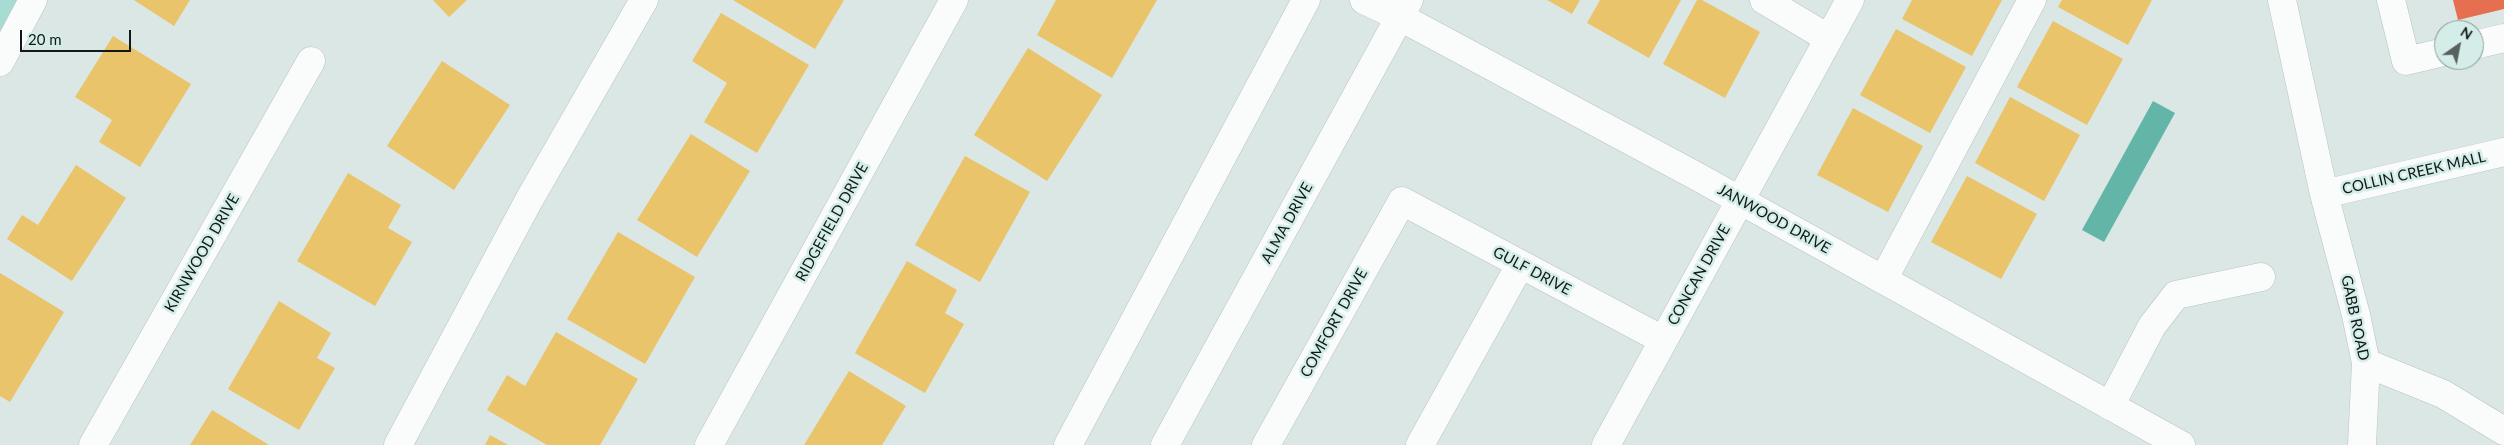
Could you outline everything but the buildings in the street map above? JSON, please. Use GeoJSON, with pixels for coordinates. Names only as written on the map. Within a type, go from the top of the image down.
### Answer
{"type":"FeatureCollection","features":[{"type":"Feature","properties":{"kind":"street"},"geometry":{"type":"LineString","coordinates":[[0,62],[34,0]]}},
{"type":"Feature","properties":{"kind":"street"},"geometry":{"type":"LineString","coordinates":[[398,445],[529,200],[644,0]]}},
{"type":"Feature","properties":{"kind":"street","name":"RIDGEFIELD DRIVE"},"geometry":{"type":"LineString","coordinates":[[709,445],[954,0]]}},
{"type":"Feature","properties":{"kind":"street"},"geometry":{"type":"LineString","coordinates":[[1068,445],[1306,0]]}},
{"type":"Feature","properties":{"kind":"street","name":"JANWOOD DRIVE"},"geometry":{"type":"LineString","coordinates":[[1364,0],[1404,8],[1883,280],[2181,445]]}},
{"type":"Feature","properties":{"kind":"street"},"geometry":{"type":"LineString","coordinates":[[1764,0],[1828,38]]}},
{"type":"Feature","properties":{"kind":"street","name":"CONCAN DRIVE"},"geometry":{"type":"LineString","coordinates":[[1606,445],[1850,0]]}},
{"type":"Feature","properties":{"kind":"street"},"geometry":{"type":"LineString","coordinates":[[1883,280],[2032,0]]}},
{"type":"Feature","properties":{"kind":"street","name":"GABB ROAD"},"geometry":{"type":"LineString","coordinates":[[2282,0],[2324,194],[2356,315],[2366,364],[2362,445]]}},
{"type":"Feature","properties":{"kind":"street"},"geometry":{"type":"LineString","coordinates":[[2391,0],[2406,61],[2434,54]]}},
{"type":"Feature","properties":{"kind":"street","name":"ALMA DRIVE"},"geometry":{"type":"LineString","coordinates":[[1165,445],[1404,8]]}},
{"type":"Feature","properties":{"kind":"street"},"geometry":{"type":"LineString","coordinates":[[2484,43],[2504,38]]}},
{"type":"Feature","properties":{"kind":"street","name":"KIRNWOOD DRIVE"},"geometry":{"type":"LineString","coordinates":[[93,445],[311,61]]}},
{"type":"Feature","properties":{"kind":"street","name":"COLLIN CREEK MALL"},"geometry":{"type":"LineString","coordinates":[[2324,194],[2504,152]]}},
{"type":"Feature","properties":{"kind":"street","name":"GULF DRIVE"},"geometry":{"type":"LineString","coordinates":[[1402,201],[1663,340]]}},
{"type":"Feature","properties":{"kind":"street","name":"COMFORT DRIVE"},"geometry":{"type":"LineString","coordinates":[[1266,445],[1402,201]]}},
{"type":"Feature","properties":{"kind":"street"},"geometry":{"type":"LineString","coordinates":[[1420,445],[1520,265]]}},
{"type":"Feature","properties":{"kind":"street"},"geometry":{"type":"LineString","coordinates":[[2110,406],[2152,326],[2176,295],[2261,277]]}},
{"type":"Feature","properties":{"kind":"street"},"geometry":{"type":"LineString","coordinates":[[2366,364],[2443,394],[2502,428]]}},
{"type":"Feature","properties":{"kind":"shaded area"},"geometry":{"type":"Polygon","coordinates":[[[0,0],[25,0],[0,46],[0,0]]]}},
{"type":"Feature","properties":{"kind":"shaded area"},"geometry":{"type":"Polygon","coordinates":[[[2153,101],[2175,113],[2104,242],[2082,230],[2153,101]]]}}]}
